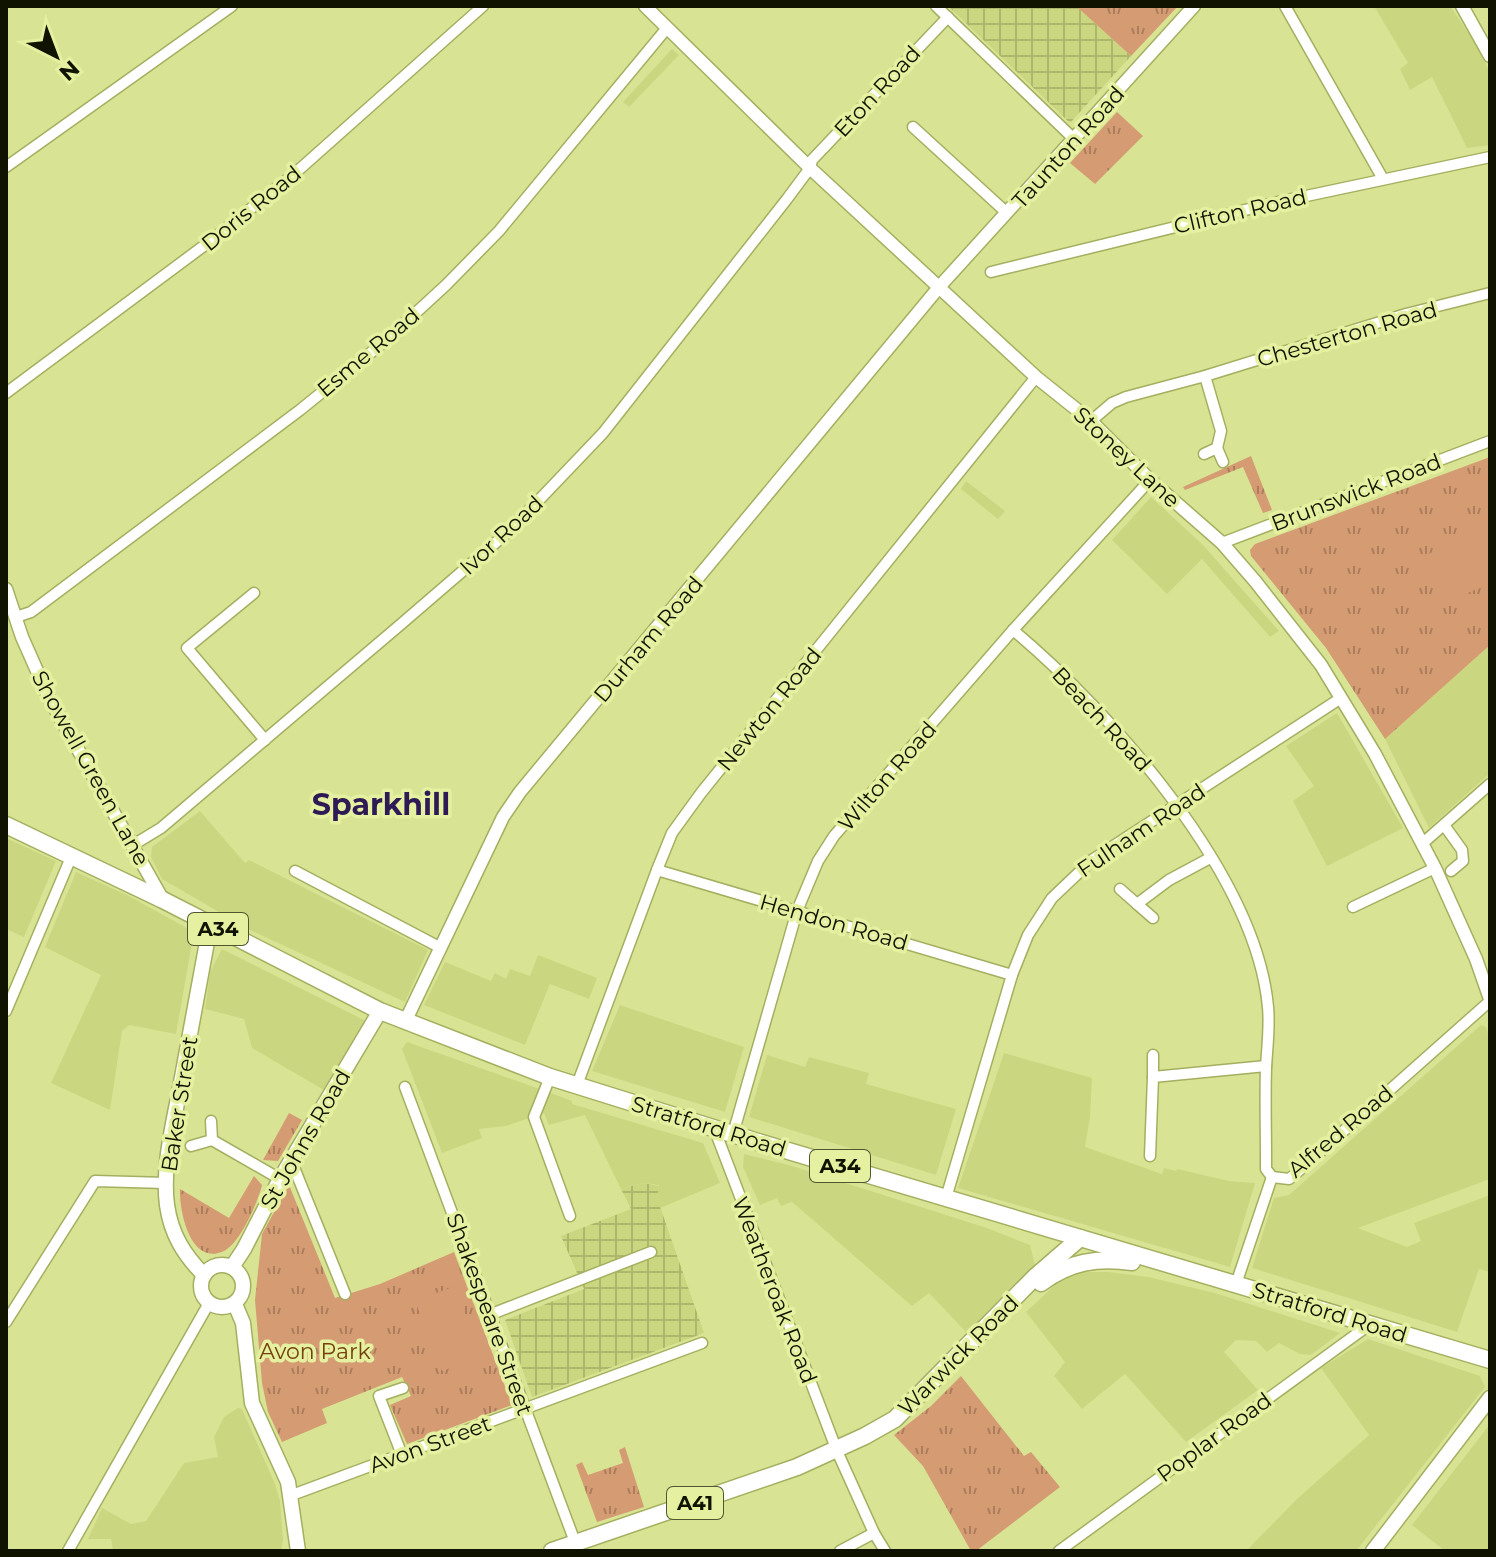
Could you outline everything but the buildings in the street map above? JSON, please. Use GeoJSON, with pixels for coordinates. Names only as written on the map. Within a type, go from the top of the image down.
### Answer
{"type":"FeatureCollection","features":[{"type":"Feature","properties":{"kind":"highway","name":"Stratford Road"},"geometry":{"type":"LineString","coordinates":[[6,825],[163,900],[380,1011],[550,1077],[1490,1360]]}},
{"type":"Feature","properties":{"kind":"highway","name":"Warwick Road"},"geometry":{"type":"LineString","coordinates":[[552,1551],[837,1451],[895,1419],[1035,1277],[1080,1238]]}},
{"type":"Feature","properties":{"kind":"highway"},"geometry":{"type":"LineString","coordinates":[[1004,1311],[1069,1266],[1089,1260],[1113,1259],[1187,1270]]}},
{"type":"Feature","properties":{"kind":"highway"},"geometry":{"type":"LineString","coordinates":[[1462,1351],[1490,1347]]}},
{"type":"Feature","properties":{"kind":"main road","name":"Baker Street"},"geometry":{"type":"LineString","coordinates":[[207,923],[207,942],[174,1120],[166,1183],[172,1228],[186,1256],[204,1275],[202,1293],[209,1303]]}},
{"type":"Feature","properties":{"kind":"main road","name":"St Johns Road"},"geometry":{"type":"LineString","coordinates":[[232,1267],[280,1179],[380,1011]]}},
{"type":"Feature","properties":{"kind":"main road"},"geometry":{"type":"LineString","coordinates":[[204,1275],[214,1266],[232,1267],[238,1271],[244,1285],[235,1304],[222,1308],[209,1303]]}},
{"type":"Feature","properties":{"kind":"main road"},"geometry":{"type":"LineString","coordinates":[[235,1304],[243,1323],[252,1403],[292,1495],[297,1547]]}},
{"type":"Feature","properties":{"kind":"main road"},"geometry":{"type":"LineString","coordinates":[[1373,1551],[1490,1398]]}},
{"type":"Feature","properties":{"kind":"street"},"geometry":{"type":"LineString","coordinates":[[6,167],[232,6]]}},
{"type":"Feature","properties":{"kind":"street","name":"Doris Road"},"geometry":{"type":"LineString","coordinates":[[6,393],[209,242],[293,175],[483,6]]}},
{"type":"Feature","properties":{"kind":"street","name":"Stoney Lane"},"geometry":{"type":"LineString","coordinates":[[645,6],[810,168],[1036,377],[1091,421],[1150,480],[1222,543],[1288,620],[1321,665],[1375,754],[1423,843],[1476,959],[1490,1000]]}},
{"type":"Feature","properties":{"kind":"street"},"geometry":{"type":"LineString","coordinates":[[936,6],[1074,139]]}},
{"type":"Feature","properties":{"kind":"street","name":"Taunton Road"},"geometry":{"type":"LineString","coordinates":[[940,286],[1194,6]]}},
{"type":"Feature","properties":{"kind":"street"},"geometry":{"type":"LineString","coordinates":[[1285,6],[1383,179]]}},
{"type":"Feature","properties":{"kind":"street"},"geometry":{"type":"LineString","coordinates":[[1462,6],[1490,56]]}},
{"type":"Feature","properties":{"kind":"street","name":"Eton Road"},"geometry":{"type":"LineString","coordinates":[[810,168],[812,160],[948,17]]}},
{"type":"Feature","properties":{"kind":"street","name":"Esme Road"},"geometry":{"type":"LineString","coordinates":[[16,617],[31,612],[300,410],[384,342],[499,231],[667,28]]}},
{"type":"Feature","properties":{"kind":"street"},"geometry":{"type":"LineString","coordinates":[[913,127],[1007,213]]}},
{"type":"Feature","properties":{"kind":"street","name":"Clifton Road"},"geometry":{"type":"LineString","coordinates":[[991,272],[1278,202],[1490,157]]}},
{"type":"Feature","properties":{"kind":"street","name":"Ivor Road"},"geometry":{"type":"LineString","coordinates":[[133,845],[161,828],[501,538],[581,459],[810,168]]}},
{"type":"Feature","properties":{"kind":"street","name":"Durham Road"},"geometry":{"type":"LineString","coordinates":[[405,1022],[503,817],[520,792],[940,286]]}},
{"type":"Feature","properties":{"kind":"street","name":"Chesterton Road"},"geometry":{"type":"LineString","coordinates":[[1091,421],[1112,403],[1406,314],[1490,293]]}},
{"type":"Feature","properties":{"kind":"street"},"geometry":{"type":"LineString","coordinates":[[1205,376],[1221,431],[1217,448],[1223,462]]}},
{"type":"Feature","properties":{"kind":"street","name":"Newton Road"},"geometry":{"type":"LineString","coordinates":[[577,1085],[672,833],[1036,377]]}},
{"type":"Feature","properties":{"kind":"street","name":"Brunswick Road"},"geometry":{"type":"LineString","coordinates":[[1222,543],[1490,441]]}},
{"type":"Feature","properties":{"kind":"street"},"geometry":{"type":"LineString","coordinates":[[1204,454],[1217,448]]}},
{"type":"Feature","properties":{"kind":"street","name":"Wilton Road"},"geometry":{"type":"LineString","coordinates":[[733,1134],[797,911],[818,861],[834,836],[1013,630],[1150,480]]}},
{"type":"Feature","properties":{"kind":"street","name":"Showell Green Lane"},"geometry":{"type":"LineString","coordinates":[[6,589],[22,637],[49,698],[163,900]]}},
{"type":"Feature","properties":{"kind":"street"},"geometry":{"type":"LineString","coordinates":[[254,593],[187,648],[265,740]]}},
{"type":"Feature","properties":{"kind":"street","name":"Beach Road"},"geometry":{"type":"LineString","coordinates":[[1013,630],[1072,683],[1132,749],[1176,804],[1228,889],[1246,927],[1268,1008],[1266,1169],[1272,1177]]}},
{"type":"Feature","properties":{"kind":"street","name":"Fulham Road"},"geometry":{"type":"LineString","coordinates":[[946,1198],[1012,975],[1038,918],[1069,880],[1092,860],[1341,698]]}},
{"type":"Feature","properties":{"kind":"street"},"geometry":{"type":"LineString","coordinates":[[1423,843],[1490,784]]}},
{"type":"Feature","properties":{"kind":"street"},"geometry":{"type":"LineString","coordinates":[[1444,825],[1462,850],[1463,861],[1451,871]]}},
{"type":"Feature","properties":{"kind":"street"},"geometry":{"type":"LineString","coordinates":[[6,1011],[72,855]]}},
{"type":"Feature","properties":{"kind":"street"},"geometry":{"type":"LineString","coordinates":[[1137,904],[1169,880],[1210,858]]}},
{"type":"Feature","properties":{"kind":"street"},"geometry":{"type":"LineString","coordinates":[[1353,907],[1435,868]]}},
{"type":"Feature","properties":{"kind":"street","name":"Hendon Road"},"geometry":{"type":"LineString","coordinates":[[657,870],[1012,975]]}},
{"type":"Feature","properties":{"kind":"street"},"geometry":{"type":"LineString","coordinates":[[295,871],[441,948]]}},
{"type":"Feature","properties":{"kind":"street"},"geometry":{"type":"LineString","coordinates":[[1120,889],[1153,918]]}},
{"type":"Feature","properties":{"kind":"street","name":"Alfred Road"},"geometry":{"type":"LineString","coordinates":[[1236,1284],[1272,1177],[1289,1179],[1294,1175],[1490,1000]]}},
{"type":"Feature","properties":{"kind":"street"},"geometry":{"type":"LineString","coordinates":[[1150,1156],[1153,1055]]}},
{"type":"Feature","properties":{"kind":"street"},"geometry":{"type":"LineString","coordinates":[[1153,1077],[1266,1066]]}},
{"type":"Feature","properties":{"kind":"street"},"geometry":{"type":"LineString","coordinates":[[550,1077],[534,1117],[570,1216]]}},
{"type":"Feature","properties":{"kind":"street","name":"Shakespeare Street"},"geometry":{"type":"LineString","coordinates":[[405,1087],[575,1542]]}},
{"type":"Feature","properties":{"kind":"street"},"geometry":{"type":"LineString","coordinates":[[211,1121],[212,1140]]}},
{"type":"Feature","properties":{"kind":"street","name":"Weatheroak Road"},"geometry":{"type":"LineString","coordinates":[[714,1128],[837,1451],[885,1551]]}},
{"type":"Feature","properties":{"kind":"street"},"geometry":{"type":"LineString","coordinates":[[191,1146],[212,1140],[280,1179]]}},
{"type":"Feature","properties":{"kind":"street"},"geometry":{"type":"LineString","coordinates":[[291,1160],[345,1294]]}},
{"type":"Feature","properties":{"kind":"street"},"geometry":{"type":"LineString","coordinates":[[6,1322],[95,1181],[166,1183]]}},
{"type":"Feature","properties":{"kind":"street"},"geometry":{"type":"LineString","coordinates":[[489,1315],[651,1252]]}},
{"type":"Feature","properties":{"kind":"street"},"geometry":{"type":"LineString","coordinates":[[68,1551],[209,1303]]}},
{"type":"Feature","properties":{"kind":"street","name":"Poplar Road"},"geometry":{"type":"LineString","coordinates":[[1059,1551],[1369,1325]]}},
{"type":"Feature","properties":{"kind":"street","name":"Avon Street"},"geometry":{"type":"LineString","coordinates":[[292,1495],[702,1343]]}},
{"type":"Feature","properties":{"kind":"street"},"geometry":{"type":"LineString","coordinates":[[402,1455],[379,1396],[403,1388]]}},
{"type":"Feature","properties":{"kind":"street"},"geometry":{"type":"LineString","coordinates":[[840,1551],[874,1533]]}},
{"type":"Feature","properties":{"kind":"shaded area"},"geometry":{"type":"Polygon","coordinates":[[[948,6],[1076,6],[1131,56],[1070,123],[948,6]]]}},
{"type":"Feature","properties":{"kind":"shaded area"},"geometry":{"type":"Polygon","coordinates":[[[1374,6],[1450,6],[1476,44],[1490,73],[1490,145],[1467,148],[1432,77],[1410,90],[1400,69],[1408,63],[1374,6]]]}},
{"type":"Feature","properties":{"kind":"shaded area"},"geometry":{"type":"Polygon","coordinates":[[[672,49],[679,55],[629,107],[623,102],[672,49]]]}},
{"type":"Feature","properties":{"kind":"shaded area"},"geometry":{"type":"Polygon","coordinates":[[[966,481],[1005,511],[998,519],[961,489],[966,481]]]}},
{"type":"Feature","properties":{"kind":"shaded area"},"geometry":{"type":"Polygon","coordinates":[[[1151,497],[1203,545],[1279,631],[1270,637],[1202,559],[1167,594],[1112,540],[1151,497]]]}},
{"type":"Feature","properties":{"kind":"shaded area"},"geometry":{"type":"Polygon","coordinates":[[[1490,645],[1490,773],[1429,828],[1385,739],[1490,645]]]}},
{"type":"Feature","properties":{"kind":"shaded area"},"geometry":{"type":"Polygon","coordinates":[[[1337,713],[1403,828],[1327,866],[1293,801],[1314,786],[1286,746],[1337,713]]]}},
{"type":"Feature","properties":{"kind":"shaded area"},"geometry":{"type":"Polygon","coordinates":[[[200,811],[245,863],[249,860],[428,950],[405,1002],[250,930],[162,879],[151,857],[152,847],[200,811]]]}},
{"type":"Feature","properties":{"kind":"shaded area"},"geometry":{"type":"Polygon","coordinates":[[[6,838],[56,861],[24,937],[6,929],[6,838]]]}},
{"type":"Feature","properties":{"kind":"shaded area"},"geometry":{"type":"Polygon","coordinates":[[[76,872],[129,896],[194,932],[176,1034],[129,1025],[122,1031],[110,1110],[51,1083],[101,975],[45,947],[76,872]]]}},
{"type":"Feature","properties":{"kind":"shaded area"},"geometry":{"type":"Polygon","coordinates":[[[222,949],[366,1021],[324,1090],[252,1048],[244,1019],[205,1009],[210,972],[222,949]]]}},
{"type":"Feature","properties":{"kind":"shaded area"},"geometry":{"type":"Polygon","coordinates":[[[538,955],[597,978],[589,999],[550,984],[525,1045],[424,1005],[445,962],[491,981],[495,973],[506,979],[510,969],[530,976],[538,955]]]}},
{"type":"Feature","properties":{"kind":"shaded area"},"geometry":{"type":"Polygon","coordinates":[[[620,1005],[744,1047],[725,1112],[592,1071],[620,1005]]]}},
{"type":"Feature","properties":{"kind":"shaded area"},"geometry":{"type":"Polygon","coordinates":[[[1481,1025],[1486,1027],[1490,1040],[1490,1179],[1358,1228],[1407,1247],[1421,1241],[1414,1223],[1490,1195],[1490,1272],[1479,1269],[1457,1332],[1252,1268],[1274,1198],[1289,1195],[1481,1025]]]}},
{"type":"Feature","properties":{"kind":"shaded area"},"geometry":{"type":"Polygon","coordinates":[[[407,1042],[551,1093],[572,1101],[572,1104],[703,1143],[720,1183],[660,1208],[657,1198],[659,1185],[643,1183],[621,1189],[585,1115],[549,1125],[544,1113],[506,1126],[479,1129],[482,1138],[442,1153],[402,1049],[407,1042]]]}},
{"type":"Feature","properties":{"kind":"shaded area"},"geometry":{"type":"Polygon","coordinates":[[[1004,1053],[1092,1078],[1085,1147],[1162,1174],[1164,1168],[1177,1169],[1229,1181],[1255,1183],[1230,1267],[958,1188],[1004,1053]]]}},
{"type":"Feature","properties":{"kind":"shaded area"},"geometry":{"type":"Polygon","coordinates":[[[767,1055],[805,1067],[809,1057],[869,1073],[866,1084],[956,1109],[936,1175],[749,1117],[767,1055]]]}},
{"type":"Feature","properties":{"kind":"shaded area"},"geometry":{"type":"Polygon","coordinates":[[[744,1154],[789,1165],[987,1228],[1030,1245],[1035,1265],[967,1333],[929,1293],[912,1306],[792,1202],[781,1206],[777,1198],[760,1205],[743,1167],[744,1154]]]}},
{"type":"Feature","properties":{"kind":"shaded area"},"geometry":{"type":"Polygon","coordinates":[[[643,1183],[659,1186],[657,1198],[704,1333],[532,1397],[505,1320],[584,1289],[561,1236],[631,1209],[621,1189],[643,1183]]]}},
{"type":"Feature","properties":{"kind":"shaded area"},"geometry":{"type":"Polygon","coordinates":[[[1077,1272],[1148,1277],[1215,1293],[1340,1333],[1311,1355],[1300,1354],[1279,1343],[1267,1352],[1256,1341],[1236,1340],[1224,1352],[1258,1390],[1186,1442],[1125,1374],[1082,1409],[1054,1376],[1065,1362],[1026,1312],[1057,1283],[1077,1272]]]}},
{"type":"Feature","properties":{"kind":"shaded area"},"geometry":{"type":"Polygon","coordinates":[[[1368,1339],[1480,1376],[1485,1387],[1356,1551],[1246,1551],[1298,1498],[1369,1435],[1321,1368],[1368,1339]]]}},
{"type":"Feature","properties":{"kind":"shaded area"},"geometry":{"type":"Polygon","coordinates":[[[238,1408],[242,1409],[275,1484],[280,1501],[281,1551],[113,1551],[111,1539],[88,1539],[102,1508],[131,1524],[146,1521],[184,1463],[218,1457],[214,1437],[224,1417],[238,1408]]]}},
{"type":"Feature","properties":{"kind":"shaded area"},"geometry":{"type":"Polygon","coordinates":[[[1490,1424],[1490,1551],[1445,1551],[1412,1525],[1490,1424]]]}},
{"type":"Feature","properties":{"kind":"green space"},"geometry":{"type":"Polygon","coordinates":[[[1076,6],[1178,6],[1131,56],[1076,6]]]}},
{"type":"Feature","properties":{"kind":"green space"},"geometry":{"type":"Polygon","coordinates":[[[1117,112],[1143,136],[1095,184],[1070,163],[1117,112]]]}},
{"type":"Feature","properties":{"kind":"green space"},"geometry":{"type":"Polygon","coordinates":[[[1251,456],[1272,510],[1263,513],[1243,467],[1185,490],[1183,487],[1251,456]]]}},
{"type":"Feature","properties":{"kind":"green space"},"geometry":{"type":"Polygon","coordinates":[[[1490,457],[1490,645],[1385,739],[1326,648],[1251,556],[1250,550],[1255,544],[1490,457]]]}},
{"type":"Feature","properties":{"kind":"green space"},"geometry":{"type":"Polygon","coordinates":[[[1490,528],[1490,584],[1445,602],[1426,555],[1490,528]]]}},
{"type":"Feature","properties":{"kind":"green space"},"geometry":{"type":"Polygon","coordinates":[[[289,1113],[302,1120],[278,1161],[263,1160],[289,1113]]]}},
{"type":"Feature","properties":{"kind":"green space"},"geometry":{"type":"Polygon","coordinates":[[[254,1176],[262,1185],[236,1240],[224,1251],[212,1254],[203,1251],[189,1234],[180,1189],[229,1218],[254,1176]]]}},
{"type":"Feature","properties":{"kind":"green space","name":"Avon Park"},"geometry":{"type":"Polygon","coordinates":[[[289,1185],[335,1298],[380,1284],[454,1252],[512,1405],[407,1444],[390,1405],[411,1396],[402,1377],[322,1409],[327,1423],[282,1442],[268,1412],[262,1383],[255,1300],[262,1234],[289,1185]]]}},
{"type":"Feature","properties":{"kind":"green space"},"geometry":{"type":"Polygon","coordinates":[[[455,1286],[481,1356],[442,1371],[415,1301],[455,1286]]]}},
{"type":"Feature","properties":{"kind":"green space"},"geometry":{"type":"Polygon","coordinates":[[[961,1376],[1024,1456],[1031,1452],[1060,1487],[976,1551],[971,1551],[923,1466],[894,1435],[931,1406],[961,1376]]]}},
{"type":"Feature","properties":{"kind":"green space"},"geometry":{"type":"Polygon","coordinates":[[[625,1447],[644,1507],[597,1522],[576,1465],[582,1462],[588,1475],[623,1463],[619,1450],[625,1447]]]}},
{"type":"Feature","properties":{"kind":"district","name":"Sparkhill"},"geometry":{"type":"Point","coordinates":[381,805]}}]}
